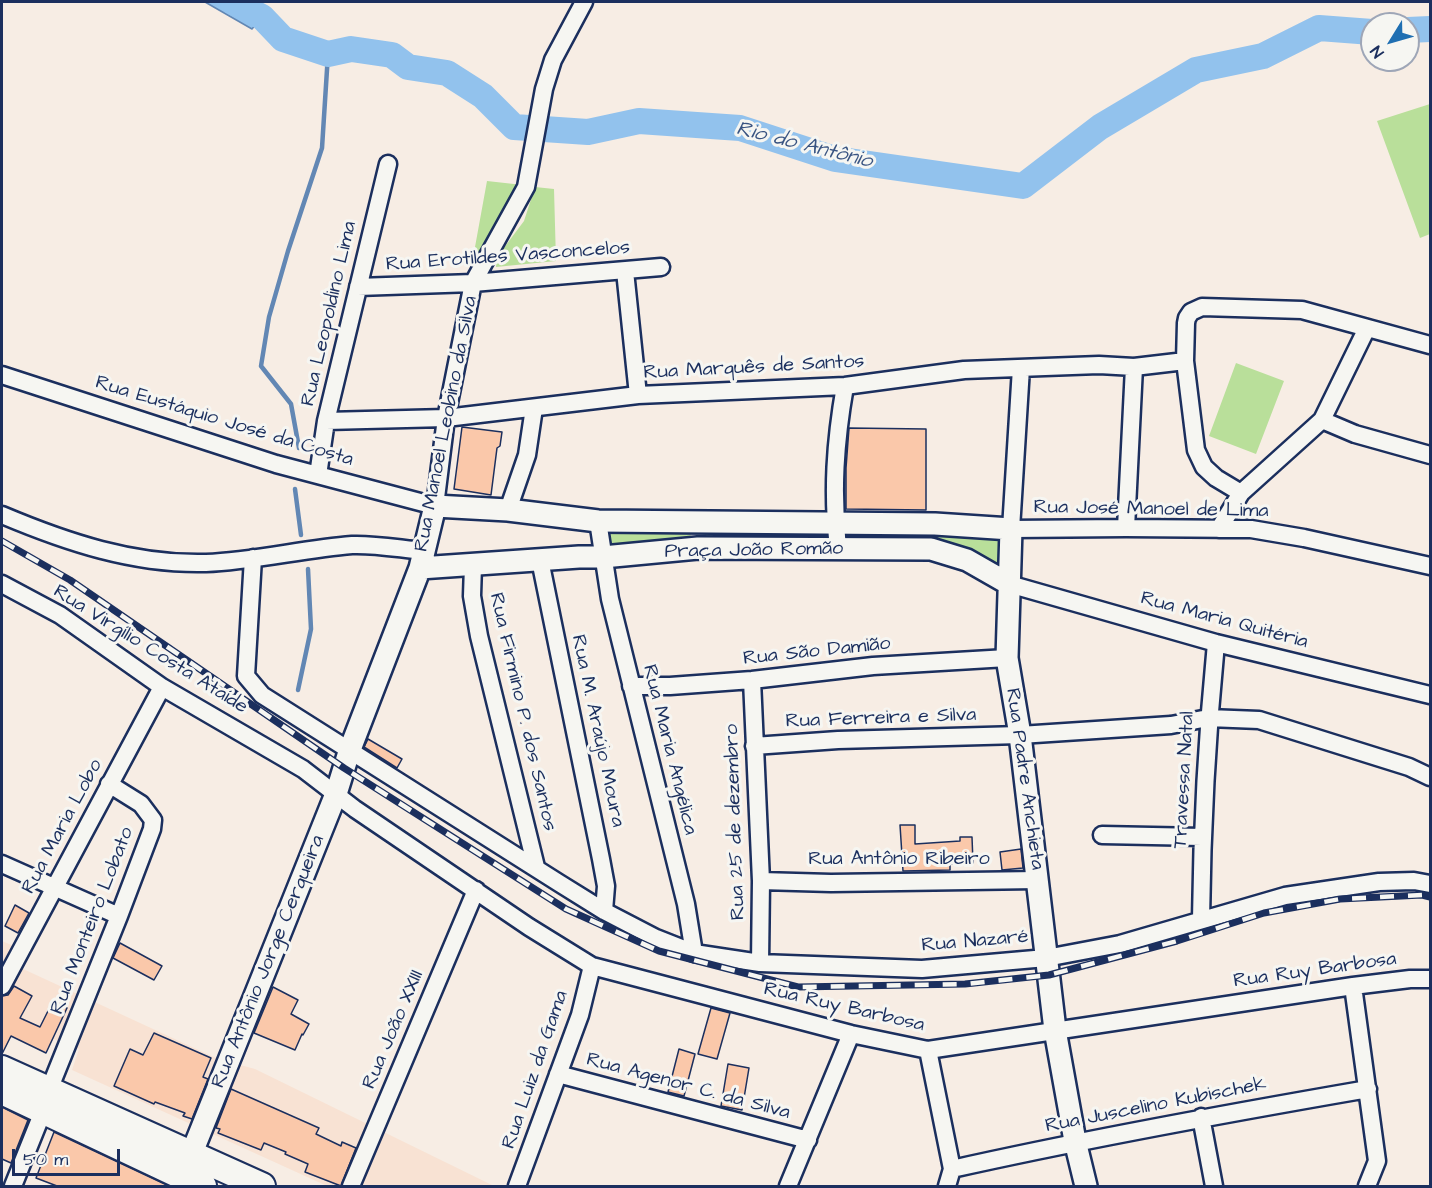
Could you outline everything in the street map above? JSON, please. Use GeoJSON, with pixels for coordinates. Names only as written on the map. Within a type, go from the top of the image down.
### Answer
{"type":"FeatureCollection","features":[{"type":"Feature","properties":{"kind":"main road"},"geometry":{"type":"LineString","coordinates":[[2,1069],[46,1099],[192,1177],[262,1186]]}},
{"type":"Feature","properties":{"kind":"main road"},"geometry":{"type":"LineString","coordinates":[[2,1090],[46,1099]]}},
{"type":"Feature","properties":{"kind":"street","name":"Rua Manoel Leobino da Silva"},"geometry":{"type":"LineString","coordinates":[[347,760],[422,560],[435,506],[446,418],[473,284],[526,187],[544,89],[553,60],[584,2]]}},
{"type":"Feature","properties":{"kind":"street","name":"Rua Leopoldino Lima"},"geometry":{"type":"LineString","coordinates":[[318,475],[326,421],[388,164]]}},
{"type":"Feature","properties":{"kind":"street","name":"Rua Erotildes Vasconcelos"},"geometry":{"type":"LineString","coordinates":[[358,287],[473,284],[661,267]]}},
{"type":"Feature","properties":{"kind":"street"},"geometry":{"type":"LineString","coordinates":[[625,271],[638,395]]}},
{"type":"Feature","properties":{"kind":"street"},"geometry":{"type":"LineString","coordinates":[[1241,493],[1216,478],[1204,467],[1196,450],[1185,361],[1186,323],[1191,312],[1202,308],[1302,310],[1431,345]]}},
{"type":"Feature","properties":{"kind":"street"},"geometry":{"type":"LineString","coordinates":[[1219,529],[1241,493],[1322,420],[1367,328]]}},
{"type":"Feature","properties":{"kind":"street","name":"Rua Marquês de Santos"},"geometry":{"type":"LineString","coordinates":[[326,421],[446,418],[638,395],[845,386],[964,370],[1099,365],[1134,367],[1185,361]]}},
{"type":"Feature","properties":{"kind":"street"},"geometry":{"type":"LineString","coordinates":[[1126,528],[1132,444],[1134,367]]}},
{"type":"Feature","properties":{"kind":"street","name":"Rua Padre Anchieta"},"geometry":{"type":"LineString","coordinates":[[1021,368],[1011,529],[1007,658],[1020,735],[1055,1030],[1083,1183]]}},
{"type":"Feature","properties":{"kind":"street","name":"Rua Eustáquio José da Costa"},"geometry":{"type":"LineString","coordinates":[[2,375],[276,464],[435,506]]}},
{"type":"Feature","properties":{"kind":"street"},"geometry":{"type":"LineString","coordinates":[[838,549],[835,523],[836,434],[845,386]]}},
{"type":"Feature","properties":{"kind":"street"},"geometry":{"type":"LineString","coordinates":[[508,510],[527,455],[534,408]]}},
{"type":"Feature","properties":{"kind":"street"},"geometry":{"type":"LineString","coordinates":[[1322,420],[1355,434],[1431,455]]}},
{"type":"Feature","properties":{"kind":"street","name":"Praça João Romão"},"geometry":{"type":"LineString","coordinates":[[435,506],[508,510],[598,521],[935,524],[1011,529]]}},
{"type":"Feature","properties":{"kind":"street"},"geometry":{"type":"LineString","coordinates":[[2,515],[43,532],[100,550],[148,560],[205,563],[354,545],[422,560]]}},
{"type":"Feature","properties":{"kind":"street","name":"Rua Maria Angélica"},"geometry":{"type":"LineString","coordinates":[[598,521],[610,599],[686,904],[694,953]]}},
{"type":"Feature","properties":{"kind":"street"},"geometry":{"type":"LineString","coordinates":[[698,548],[700,523]]}},
{"type":"Feature","properties":{"kind":"street"},"geometry":{"type":"LineString","coordinates":[[931,549],[935,524]]}},
{"type":"Feature","properties":{"kind":"street","name":"Rua José Manoel de Lima"},"geometry":{"type":"LineString","coordinates":[[1011,529],[1251,529],[1304,538],[1431,566]]}},
{"type":"Feature","properties":{"kind":"street","name":"Praça João Romão"},"geometry":{"type":"LineString","coordinates":[[422,560],[473,565],[603,557],[698,548],[931,549],[967,560],[1009,584]]}},
{"type":"Feature","properties":{"kind":"street","name":"Rua Nazaré"},"geometry":{"type":"LineString","coordinates":[[253,558],[246,676],[262,695],[347,760],[536,867],[604,911],[656,938],[694,953],[760,963],[922,969],[1046,958],[1120,944],[1285,896],[1379,882],[1414,881],[1431,884]]}},
{"type":"Feature","properties":{"kind":"street","name":"Rua M. Araújo Moura"},"geometry":{"type":"LineString","coordinates":[[540,560],[606,886],[604,911]]}},
{"type":"Feature","properties":{"kind":"street","name":"Rua Firmino P. dos Santos"},"geometry":{"type":"LineString","coordinates":[[473,565],[472,596],[479,636],[536,867]]}},
{"type":"Feature","properties":{"kind":"street","name":"Rua Virgílio Costa Ataíde"},"geometry":{"type":"LineString","coordinates":[[2,584],[60,615],[162,687],[303,769],[336,794]]}},
{"type":"Feature","properties":{"kind":"street","name":"Rua Maria Quitéria"},"geometry":{"type":"LineString","coordinates":[[1009,584],[1216,643],[1431,695]]}},
{"type":"Feature","properties":{"kind":"street","name":"Travessa Natal"},"geometry":{"type":"LineString","coordinates":[[1201,919],[1202,837],[1216,643]]}},
{"type":"Feature","properties":{"kind":"street","name":"Rua São Damião"},"geometry":{"type":"LineString","coordinates":[[631,686],[670,686],[752,680],[873,666],[1007,658]]}},
{"type":"Feature","properties":{"kind":"street","name":"Rua 25 de dezembro"},"geometry":{"type":"LineString","coordinates":[[752,680],[761,881],[760,963]]}},
{"type":"Feature","properties":{"kind":"street","name":"Rua Maria Lobo"},"geometry":{"type":"LineString","coordinates":[[2,987],[162,687]]}},
{"type":"Feature","properties":{"kind":"street","name":"Rua Ferreira e Silva"},"geometry":{"type":"LineString","coordinates":[[754,746],[838,740],[1020,735],[1171,725],[1209,718],[1259,720],[1409,767],[1431,777]]}},
{"type":"Feature","properties":{"kind":"street","name":"Rua Antônio Jorge Cerqueira"},"geometry":{"type":"LineString","coordinates":[[192,1177],[347,760]]}},
{"type":"Feature","properties":{"kind":"street","name":"Rua Monteiro Lobato"},"geometry":{"type":"LineString","coordinates":[[13,1186],[152,829],[153,820],[141,804],[109,784]]}},
{"type":"Feature","properties":{"kind":"street","name":"Rua Ruy Barbosa"},"geometry":{"type":"LineString","coordinates":[[336,794],[529,927],[592,966],[850,1034],[928,1050],[1353,986],[1410,979],[1431,979]]}},
{"type":"Feature","properties":{"kind":"street"},"geometry":{"type":"LineString","coordinates":[[1102,835],[1202,837]]}},
{"type":"Feature","properties":{"kind":"street"},"geometry":{"type":"LineString","coordinates":[[2,864],[120,916]]}},
{"type":"Feature","properties":{"kind":"street","name":"Rua Antônio Ribeiro"},"geometry":{"type":"LineString","coordinates":[[761,881],[831,883],[1037,880]]}},
{"type":"Feature","properties":{"kind":"street","name":"Rua João XXIII"},"geometry":{"type":"LineString","coordinates":[[351,1186],[476,890]]}},
{"type":"Feature","properties":{"kind":"street","name":"Rua Luiz da Gama"},"geometry":{"type":"LineString","coordinates":[[517,1186],[580,1015],[592,966]]}},
{"type":"Feature","properties":{"kind":"street"},"geometry":{"type":"LineString","coordinates":[[1353,986],[1377,1161],[1367,1186]]}},
{"type":"Feature","properties":{"kind":"street"},"geometry":{"type":"LineString","coordinates":[[788,1186],[850,1034]]}},
{"type":"Feature","properties":{"kind":"street"},"geometry":{"type":"LineString","coordinates":[[928,1050],[952,1169],[947,1186]]}},
{"type":"Feature","properties":{"kind":"street","name":"Rua Agenor C. da Silva"},"geometry":{"type":"LineString","coordinates":[[558,1074],[808,1140]]}},
{"type":"Feature","properties":{"kind":"street","name":"Rua Juscelino Kubischek"},"geometry":{"type":"LineString","coordinates":[[952,1169],[1075,1141],[1368,1089]]}},
{"type":"Feature","properties":{"kind":"street"},"geometry":{"type":"LineString","coordinates":[[1201,1117],[1214,1186]]}},
{"type":"Feature","properties":{"kind":"shaded area"},"geometry":{"type":"Polygon","coordinates":[[[2,941],[16,947],[2,973],[2,941]]]}},
{"type":"Feature","properties":{"kind":"shaded area"},"geometry":{"type":"Polygon","coordinates":[[[21,968],[218,1059],[255,1069],[494,1186],[327,1186],[72,1070],[79,1049],[2,1019],[2,1004],[21,968]]]}},
{"type":"Feature","properties":{"kind":"green space"},"geometry":{"type":"Polygon","coordinates":[[[1430,104],[1430,234],[1420,238],[1377,121],[1430,104]]]}},
{"type":"Feature","properties":{"kind":"green space"},"geometry":{"type":"Polygon","coordinates":[[[487,181],[523,185],[475,269],[471,269],[487,181]]]}},
{"type":"Feature","properties":{"kind":"green space"},"geometry":{"type":"Polygon","coordinates":[[[535,187],[554,189],[556,261],[496,267],[497,257],[524,221],[535,187]]]}},
{"type":"Feature","properties":{"kind":"green space"},"geometry":{"type":"Polygon","coordinates":[[[1236,363],[1284,381],[1256,454],[1209,436],[1236,363]]]}},
{"type":"Feature","properties":{"kind":"green space"},"geometry":{"type":"Polygon","coordinates":[[[606,525],[691,529],[690,545],[606,550],[606,525]]]}},
{"type":"Feature","properties":{"kind":"green space"},"geometry":{"type":"Polygon","coordinates":[[[703,527],[829,528],[830,542],[704,542],[703,527]]]}},
{"type":"Feature","properties":{"kind":"green space"},"geometry":{"type":"Polygon","coordinates":[[[841,529],[926,530],[927,541],[845,543],[841,529]]]}},
{"type":"Feature","properties":{"kind":"green space"},"geometry":{"type":"Polygon","coordinates":[[[937,531],[1003,536],[999,564],[938,543],[937,531]]]}},
{"type":"Feature","properties":{"kind":"water"},"geometry":{"type":"Polygon","coordinates":[[[205,2],[255,2],[266,8],[252,29],[205,2]]]}},
{"type":"Feature","properties":{"kind":"building"},"geometry":{"type":"Polygon","coordinates":[[[462,427],[502,432],[500,446],[497,448],[491,495],[454,489],[462,427]]]}},
{"type":"Feature","properties":{"kind":"building"},"geometry":{"type":"Polygon","coordinates":[[[849,428],[926,429],[926,510],[846,509],[849,428]]]}},
{"type":"Feature","properties":{"kind":"building"},"geometry":{"type":"Polygon","coordinates":[[[368,739],[402,759],[397,768],[364,747],[368,739]]]}},
{"type":"Feature","properties":{"kind":"building"},"geometry":{"type":"Polygon","coordinates":[[[900,825],[915,825],[915,844],[960,841],[960,837],[972,837],[973,863],[950,864],[950,870],[903,871],[900,825]]]}},
{"type":"Feature","properties":{"kind":"building"},"geometry":{"type":"Polygon","coordinates":[[[1021,849],[1023,868],[1002,870],[1000,852],[1021,849]]]}},
{"type":"Feature","properties":{"kind":"building"},"geometry":{"type":"Polygon","coordinates":[[[15,905],[29,913],[18,933],[5,926],[15,905]]]}},
{"type":"Feature","properties":{"kind":"building"},"geometry":{"type":"Polygon","coordinates":[[[120,943],[162,966],[154,980],[113,958],[120,943]]]}},
{"type":"Feature","properties":{"kind":"building"},"geometry":{"type":"Polygon","coordinates":[[[14,986],[32,996],[20,1018],[40,1027],[53,1001],[67,1008],[46,1053],[11,1036],[2,1054],[2,996],[8,995],[14,986]]]}},
{"type":"Feature","properties":{"kind":"building"},"geometry":{"type":"Polygon","coordinates":[[[273,987],[298,1000],[291,1014],[309,1024],[295,1050],[254,1033],[273,987]]]}},
{"type":"Feature","properties":{"kind":"building"},"geometry":{"type":"Polygon","coordinates":[[[711,1008],[730,1013],[717,1059],[698,1054],[711,1008]]]}},
{"type":"Feature","properties":{"kind":"building"},"geometry":{"type":"Polygon","coordinates":[[[154,1033],[211,1058],[203,1077],[208,1079],[192,1119],[183,1116],[185,1113],[155,1102],[154,1104],[114,1086],[130,1049],[143,1055],[154,1033]]]}},
{"type":"Feature","properties":{"kind":"building"},"geometry":{"type":"Polygon","coordinates":[[[679,1049],[695,1054],[684,1096],[668,1092],[679,1049]]]}},
{"type":"Feature","properties":{"kind":"building"},"geometry":{"type":"Polygon","coordinates":[[[728,1064],[749,1068],[742,1110],[721,1106],[728,1064]]]}},
{"type":"Feature","properties":{"kind":"building"},"geometry":{"type":"Polygon","coordinates":[[[231,1089],[319,1128],[316,1134],[341,1146],[342,1142],[356,1148],[341,1186],[305,1172],[308,1164],[285,1154],[286,1152],[264,1143],[261,1150],[218,1133],[220,1129],[216,1128],[231,1089]]]}},
{"type":"Feature","properties":{"kind":"building"},"geometry":{"type":"Polygon","coordinates":[[[2,1107],[28,1120],[11,1163],[2,1159],[2,1107]]]}},
{"type":"Feature","properties":{"kind":"building"},"geometry":{"type":"Polygon","coordinates":[[[54,1132],[169,1186],[57,1186],[36,1178],[54,1132]]]}},
{"type":"Feature","properties":{"kind":"waterway","name":"Rio do Antônio"},"geometry":{"type":"LineString","coordinates":[[233,2],[262,17],[283,39],[328,54],[351,49],[392,55],[408,67],[447,73],[483,96],[514,127],[588,132],[639,121],[740,128],[835,159],[1023,186],[1100,127],[1196,70],[1263,56],[1319,28],[1360,31]]}},
{"type":"Feature","properties":{"kind":"waterway","name":"Rio do Antônio"},"geometry":{"type":"LineString","coordinates":[[1420,29],[1430,29]]}},
{"type":"Feature","properties":{"kind":"waterway"},"geometry":{"type":"LineString","coordinates":[[299,448],[291,404],[261,366],[269,317],[322,148],[328,54]]}},
{"type":"Feature","properties":{"kind":"waterway"},"geometry":{"type":"LineString","coordinates":[[295,489],[301,535]]}},
{"type":"Feature","properties":{"kind":"waterway"},"geometry":{"type":"LineString","coordinates":[[298,690],[311,629],[308,569]]}},
{"type":"Feature","properties":{"kind":"railway"},"geometry":{"type":"LineString","coordinates":[[2,541],[70,580],[344,768],[566,909],[659,951],[798,987],[965,984],[1049,975],[1177,941],[1264,913],[1340,899],[1422,895],[1430,897]]}}]}
